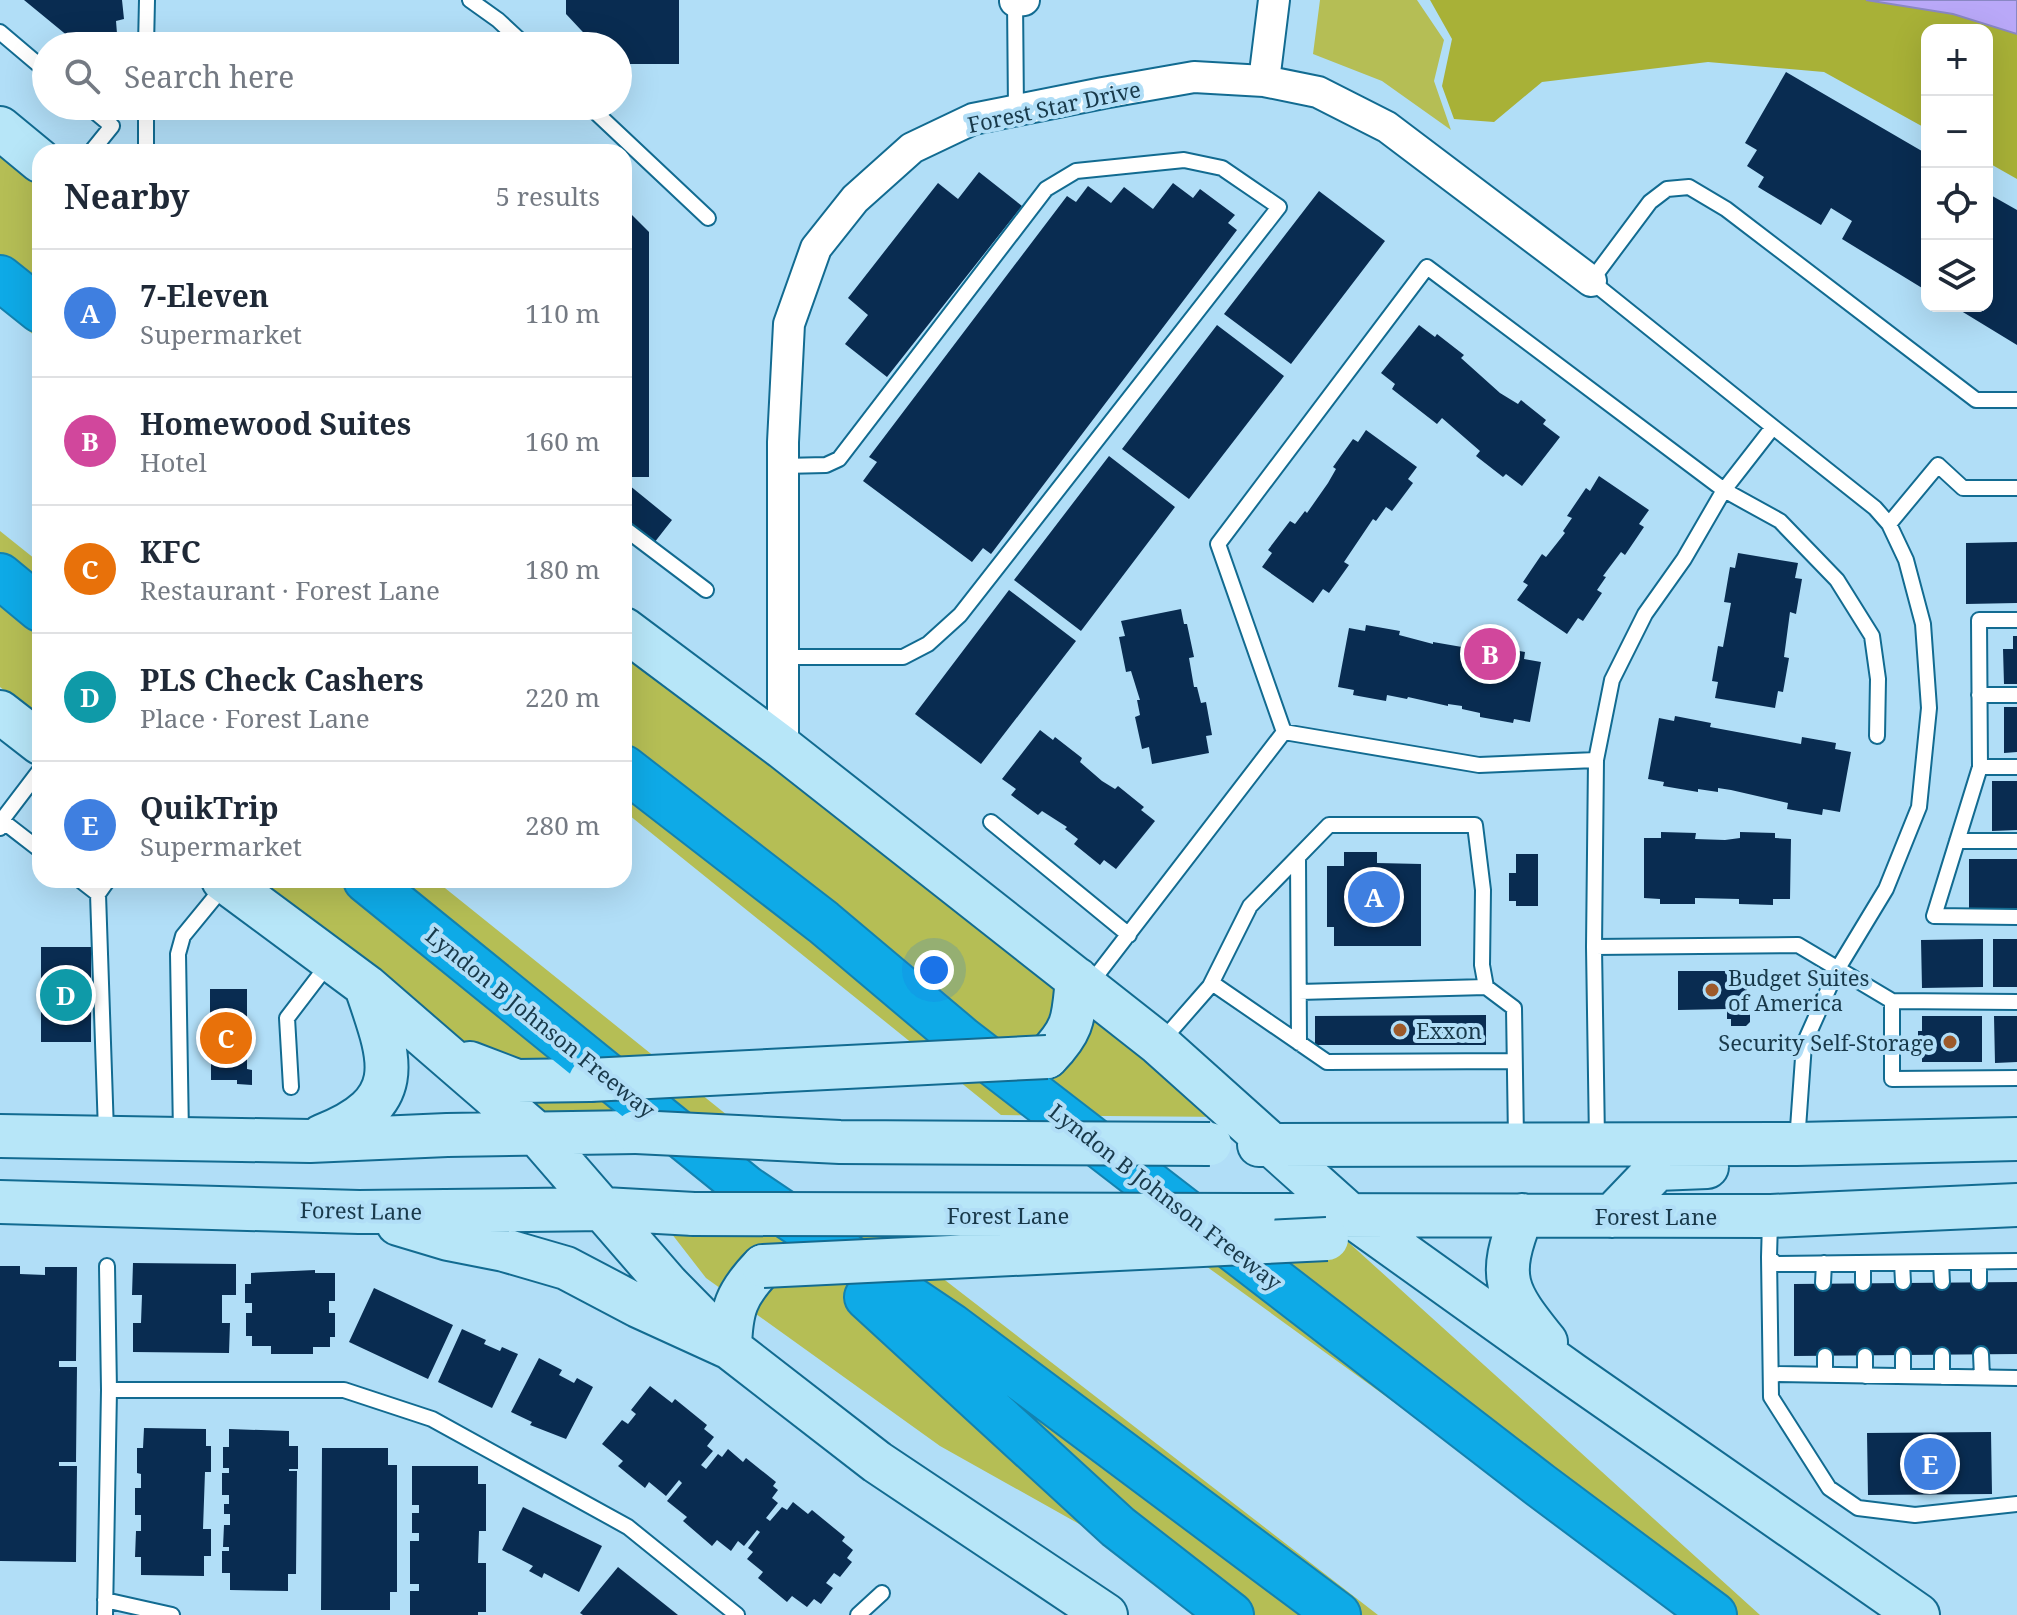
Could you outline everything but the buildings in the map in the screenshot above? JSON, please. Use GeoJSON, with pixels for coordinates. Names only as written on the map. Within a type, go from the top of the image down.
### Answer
{"type":"FeatureCollection","features":[{"type":"Feature","properties":{"kind":"highway"},"geometry":{"type":"LineString","coordinates":[[0,278],[32,304]]}},
{"type":"Feature","properties":{"kind":"highway"},"geometry":{"type":"LineString","coordinates":[[0,576],[32,602]]}},
{"type":"Feature","properties":{"kind":"highway","name":"Lyndon B Johnson Freeway"},"geometry":{"type":"LineString","coordinates":[[632,774],[823,922],[976,1049],[1540,1485],[1714,1615]]}},
{"type":"Feature","properties":{"kind":"highway","name":"Lyndon B Johnson Freeway"},"geometry":{"type":"LineString","coordinates":[[376,888],[746,1188],[951,1326],[1338,1615]]}},
{"type":"Feature","properties":{"kind":"highway"},"geometry":{"type":"LineString","coordinates":[[746,1188],[1118,1527],[1231,1615]]}},
{"type":"Feature","properties":{"kind":"main road"},"geometry":{"type":"LineString","coordinates":[[0,128],[32,154]]}},
{"type":"Feature","properties":{"kind":"main road"},"geometry":{"type":"LineString","coordinates":[[632,635],[783,748],[1159,1044],[1273,1146],[1354,1245],[1448,1285],[1918,1615]]}},
{"type":"Feature","properties":{"kind":"main road"},"geometry":{"type":"LineString","coordinates":[[0,712],[32,737]]}},
{"type":"Feature","properties":{"kind":"main road"},"geometry":{"type":"LineString","coordinates":[[235,888],[366,986],[537,1134],[668,1285],[730,1348],[877,1462],[1106,1615]]}},
{"type":"Feature","properties":{"kind":"main road"},"geometry":{"type":"LineString","coordinates":[[446,1054],[517,1081],[1047,1057],[1066,1037],[1082,983]]}},
{"type":"Feature","properties":{"kind":"main road"},"geometry":{"type":"LineString","coordinates":[[310,1141],[340,1129],[362,1115],[382,1093],[388,1079],[384,1040],[366,986]]}},
{"type":"Feature","properties":{"kind":"main road"},"geometry":{"type":"LineString","coordinates":[[0,1136],[310,1141],[636,1132],[840,1142],[1273,1146],[1797,1144],[2017,1139]]}},
{"type":"Feature","properties":{"kind":"main road"},"geometry":{"type":"LineString","coordinates":[[1612,1216],[1657,1169],[1784,1162],[1797,1144]]}},
{"type":"Feature","properties":{"kind":"main road","name":"Forest Lane"},"geometry":{"type":"LineString","coordinates":[[0,1202],[359,1212],[604,1209],[694,1214],[1254,1215],[1339,1227],[1522,1215],[1771,1216],[2017,1205]]}},
{"type":"Feature","properties":{"kind":"main road"},"geometry":{"type":"LineString","coordinates":[[359,1212],[448,1239],[504,1250],[566,1268],[638,1306],[730,1348]]}},
{"type":"Feature","properties":{"kind":"main road"},"geometry":{"type":"LineString","coordinates":[[1522,1215],[1510,1246],[1507,1274],[1517,1307],[1572,1374]]}},
{"type":"Feature","properties":{"kind":"main road"},"geometry":{"type":"LineString","coordinates":[[730,1348],[731,1317],[737,1298],[763,1266],[1339,1227]]}},
{"type":"Feature","properties":{"kind":"street"},"geometry":{"type":"LineString","coordinates":[[1264,81],[1274,0]]}},
{"type":"Feature","properties":{"kind":"street","name":"Forest Star Drive"},"geometry":{"type":"LineString","coordinates":[[783,748],[783,466],[789,324],[816,248],[855,199],[912,148],[973,119],[1016,110],[1194,77],[1264,81],[1318,92],[1387,127],[1591,281]]}},
{"type":"Feature","properties":{"kind":"lane"},"geometry":{"type":"LineString","coordinates":[[146,32],[147,0]]}},
{"type":"Feature","properties":{"kind":"lane"},"geometry":{"type":"LineString","coordinates":[[470,0],[511,32]]}},
{"type":"Feature","properties":{"kind":"lane"},"geometry":{"type":"LineString","coordinates":[[1016,110],[1018,0]]}},
{"type":"Feature","properties":{"kind":"lane"},"geometry":{"type":"LineString","coordinates":[[0,32],[32,59]]}},
{"type":"Feature","properties":{"kind":"lane"},"geometry":{"type":"LineString","coordinates":[[97,144],[112,126],[105,120]]}},
{"type":"Feature","properties":{"kind":"lane"},"geometry":{"type":"LineString","coordinates":[[146,120],[146,144]]}},
{"type":"Feature","properties":{"kind":"lane"},"geometry":{"type":"LineString","coordinates":[[604,120],[629,144]]}},
{"type":"Feature","properties":{"kind":"lane"},"geometry":{"type":"LineString","coordinates":[[632,146],[708,218]]}},
{"type":"Feature","properties":{"kind":"lane"},"geometry":{"type":"LineString","coordinates":[[783,466],[826,465],[839,459],[1046,189],[1076,171],[1184,160],[1222,168],[1279,207],[960,615],[928,644],[903,657],[783,657]]}},
{"type":"Feature","properties":{"kind":"lane"},"geometry":{"type":"LineString","coordinates":[[1797,1144],[1804,1044],[1837,970],[1886,889],[1919,807],[1929,708],[1923,624],[1906,560],[1889,524],[1875,508],[1591,281],[1650,202],[1667,189],[1689,187],[1726,209],[1976,400],[2017,400]]}},
{"type":"Feature","properties":{"kind":"lane"},"geometry":{"type":"LineString","coordinates":[[1284,732],[1218,544],[1427,267],[1724,490],[1780,521],[1837,580],[1872,636],[1878,679],[1877,736]]}},
{"type":"Feature","properties":{"kind":"lane"},"geometry":{"type":"LineString","coordinates":[[1597,1145],[1594,947],[1596,760],[1612,680],[1645,614],[1684,559],[1724,490],[1773,427]]}},
{"type":"Feature","properties":{"kind":"lane"},"geometry":{"type":"LineString","coordinates":[[1889,524],[1938,465],[1963,488],[2017,488]]}},
{"type":"Feature","properties":{"kind":"lane"},"geometry":{"type":"LineString","coordinates":[[632,534],[706,590]]}},
{"type":"Feature","properties":{"kind":"lane"},"geometry":{"type":"LineString","coordinates":[[2017,620],[1979,620],[1980,767],[1934,916],[2017,917]]}},
{"type":"Feature","properties":{"kind":"lane"},"geometry":{"type":"LineString","coordinates":[[1979,695],[2017,695]]}},
{"type":"Feature","properties":{"kind":"lane"},"geometry":{"type":"LineString","coordinates":[[1284,732],[1479,765],[1596,760]]}},
{"type":"Feature","properties":{"kind":"lane"},"geometry":{"type":"LineString","coordinates":[[1082,983],[1129,935],[1284,732]]}},
{"type":"Feature","properties":{"kind":"lane"},"geometry":{"type":"LineString","coordinates":[[1980,767],[2017,767]]}},
{"type":"Feature","properties":{"kind":"lane"},"geometry":{"type":"LineString","coordinates":[[32,781],[1,822],[32,844]]}},
{"type":"Feature","properties":{"kind":"lane"},"geometry":{"type":"LineString","coordinates":[[991,822],[1129,935]]}},
{"type":"Feature","properties":{"kind":"lane"},"geometry":{"type":"LineString","coordinates":[[1159,1044],[1212,983],[1250,906],[1329,825],[1475,825],[1483,890],[1482,965],[1486,987]]}},
{"type":"Feature","properties":{"kind":"lane"},"geometry":{"type":"LineString","coordinates":[[1957,841],[2017,841]]}},
{"type":"Feature","properties":{"kind":"lane"},"geometry":{"type":"LineString","coordinates":[[1298,857],[1299,1043]]}},
{"type":"Feature","properties":{"kind":"lane"},"geometry":{"type":"LineString","coordinates":[[90,888],[98,894]]}},
{"type":"Feature","properties":{"kind":"lane"},"geometry":{"type":"LineString","coordinates":[[102,888],[98,894],[106,1138]]}},
{"type":"Feature","properties":{"kind":"lane"},"geometry":{"type":"LineString","coordinates":[[181,1139],[178,954],[183,936],[220,888]]}},
{"type":"Feature","properties":{"kind":"lane"},"geometry":{"type":"LineString","coordinates":[[1594,947],[1798,945],[1892,1001],[2017,1002]]}},
{"type":"Feature","properties":{"kind":"lane"},"geometry":{"type":"LineString","coordinates":[[291,1087],[287,1018],[332,959]]}},
{"type":"Feature","properties":{"kind":"lane"},"geometry":{"type":"LineString","coordinates":[[1212,983],[1327,1062],[1513,1061]]}},
{"type":"Feature","properties":{"kind":"lane"},"geometry":{"type":"LineString","coordinates":[[1299,992],[1486,987],[1514,1008],[1516,1144]]}},
{"type":"Feature","properties":{"kind":"lane"},"geometry":{"type":"LineString","coordinates":[[1892,1001],[1892,1079],[2017,1078]]}},
{"type":"Feature","properties":{"kind":"lane"},"geometry":{"type":"LineString","coordinates":[[1771,1216],[1771,1397],[1829,1488],[1858,1508],[1915,1515],[2017,1504]]}},
{"type":"Feature","properties":{"kind":"lane"},"geometry":{"type":"LineString","coordinates":[[1769,1257],[1776,1264],[2017,1261]]}},
{"type":"Feature","properties":{"kind":"lane"},"geometry":{"type":"LineString","coordinates":[[1941,1262],[1942,1282]]}},
{"type":"Feature","properties":{"kind":"lane"},"geometry":{"type":"LineString","coordinates":[[1979,1262],[1979,1282]]}},
{"type":"Feature","properties":{"kind":"lane"},"geometry":{"type":"LineString","coordinates":[[1823,1283],[1824,1263]]}},
{"type":"Feature","properties":{"kind":"lane"},"geometry":{"type":"LineString","coordinates":[[1863,1263],[1863,1283]]}},
{"type":"Feature","properties":{"kind":"lane"},"geometry":{"type":"LineString","coordinates":[[1902,1263],[1903,1282]]}},
{"type":"Feature","properties":{"kind":"lane"},"geometry":{"type":"LineString","coordinates":[[107,1266],[109,1390],[105,1608],[172,1615]]}},
{"type":"Feature","properties":{"kind":"lane"},"geometry":{"type":"LineString","coordinates":[[1981,1354],[1982,1377]]}},
{"type":"Feature","properties":{"kind":"lane"},"geometry":{"type":"LineString","coordinates":[[1903,1355],[1903,1376]]}},
{"type":"Feature","properties":{"kind":"lane"},"geometry":{"type":"LineString","coordinates":[[1942,1355],[1942,1377]]}},
{"type":"Feature","properties":{"kind":"lane"},"geometry":{"type":"LineString","coordinates":[[1825,1356],[1825,1375]]}},
{"type":"Feature","properties":{"kind":"lane"},"geometry":{"type":"LineString","coordinates":[[1865,1356],[1865,1376]]}},
{"type":"Feature","properties":{"kind":"lane"},"geometry":{"type":"LineString","coordinates":[[1771,1374],[2017,1378]]}},
{"type":"Feature","properties":{"kind":"lane"},"geometry":{"type":"LineString","coordinates":[[109,1390],[344,1390],[432,1419],[628,1527],[737,1615]]}},
{"type":"Feature","properties":{"kind":"lane"},"geometry":{"type":"LineString","coordinates":[[858,1615],[882,1593]]}},
{"type":"Feature","properties":{"kind":"green space"},"geometry":{"type":"Polygon","coordinates":[[[1320,0],[1417,0],[1444,40],[1434,81],[1451,130],[1382,81],[1313,54],[1320,0]]]}},
{"type":"Feature","properties":{"kind":"green space"},"geometry":{"type":"Polygon","coordinates":[[[1430,0],[2017,0],[2017,179],[1993,165],[1993,24],[1921,24],[1921,126],[1824,72],[1708,62],[1542,82],[1494,122],[1454,119],[1442,86],[1452,39],[1430,0]]]}},
{"type":"Feature","properties":{"kind":"green space"},"geometry":{"type":"Polygon","coordinates":[[[0,155],[32,181],[32,334],[0,308],[0,155]]]}},
{"type":"Feature","properties":{"kind":"green space"},"geometry":{"type":"Polygon","coordinates":[[[0,531],[32,557],[32,713],[0,687],[0,531]]]}},
{"type":"Feature","properties":{"kind":"green space"},"geometry":{"type":"Polygon","coordinates":[[[632,661],[1229,1117],[1001,1115],[632,817],[632,661]]]}},
{"type":"Feature","properties":{"kind":"green space"},"geometry":{"type":"Polygon","coordinates":[[[249,888],[445,888],[727,1115],[532,1119],[249,888]]]}},
{"type":"Feature","properties":{"kind":"green space"},"geometry":{"type":"Polygon","coordinates":[[[1326,1222],[1760,1615],[1688,1615],[1152,1227],[1326,1222]]]}},
{"type":"Feature","properties":{"kind":"green space"},"geometry":{"type":"Polygon","coordinates":[[[875,1226],[1378,1615],[1245,1615],[1197,1590],[940,1446],[706,1278],[668,1229],[875,1226]]]}},
{"type":"Feature","properties":{"kind":"shaded area"},"geometry":{"type":"Polygon","coordinates":[[[1866,0],[2017,0],[2017,34],[1953,14],[1866,0]]]}},
{"type":"Feature","properties":{"kind":"place","name":"Homewood Suites"},"geometry":{"type":"Point","coordinates":[1490,654]}},
{"type":"Feature","properties":{"kind":"place","name":"7-Eleven"},"geometry":{"type":"Point","coordinates":[1374,897]}},
{"type":"Feature","properties":{"kind":"place","name":"Budget Suites of America"},"geometry":{"type":"Point","coordinates":[1712,990]}},
{"type":"Feature","properties":{"kind":"place","name":"PLS Check Cashers"},"geometry":{"type":"Point","coordinates":[66,995]}},
{"type":"Feature","properties":{"kind":"place","name":"Exxon"},"geometry":{"type":"Point","coordinates":[1400,1030]}},
{"type":"Feature","properties":{"kind":"place","name":"KFC"},"geometry":{"type":"Point","coordinates":[226,1038]}},
{"type":"Feature","properties":{"kind":"place","name":"Security Self-Storage"},"geometry":{"type":"Point","coordinates":[1950,1042]}},
{"type":"Feature","properties":{"kind":"place","name":"QuikTrip"},"geometry":{"type":"Point","coordinates":[1930,1464]}}]}
